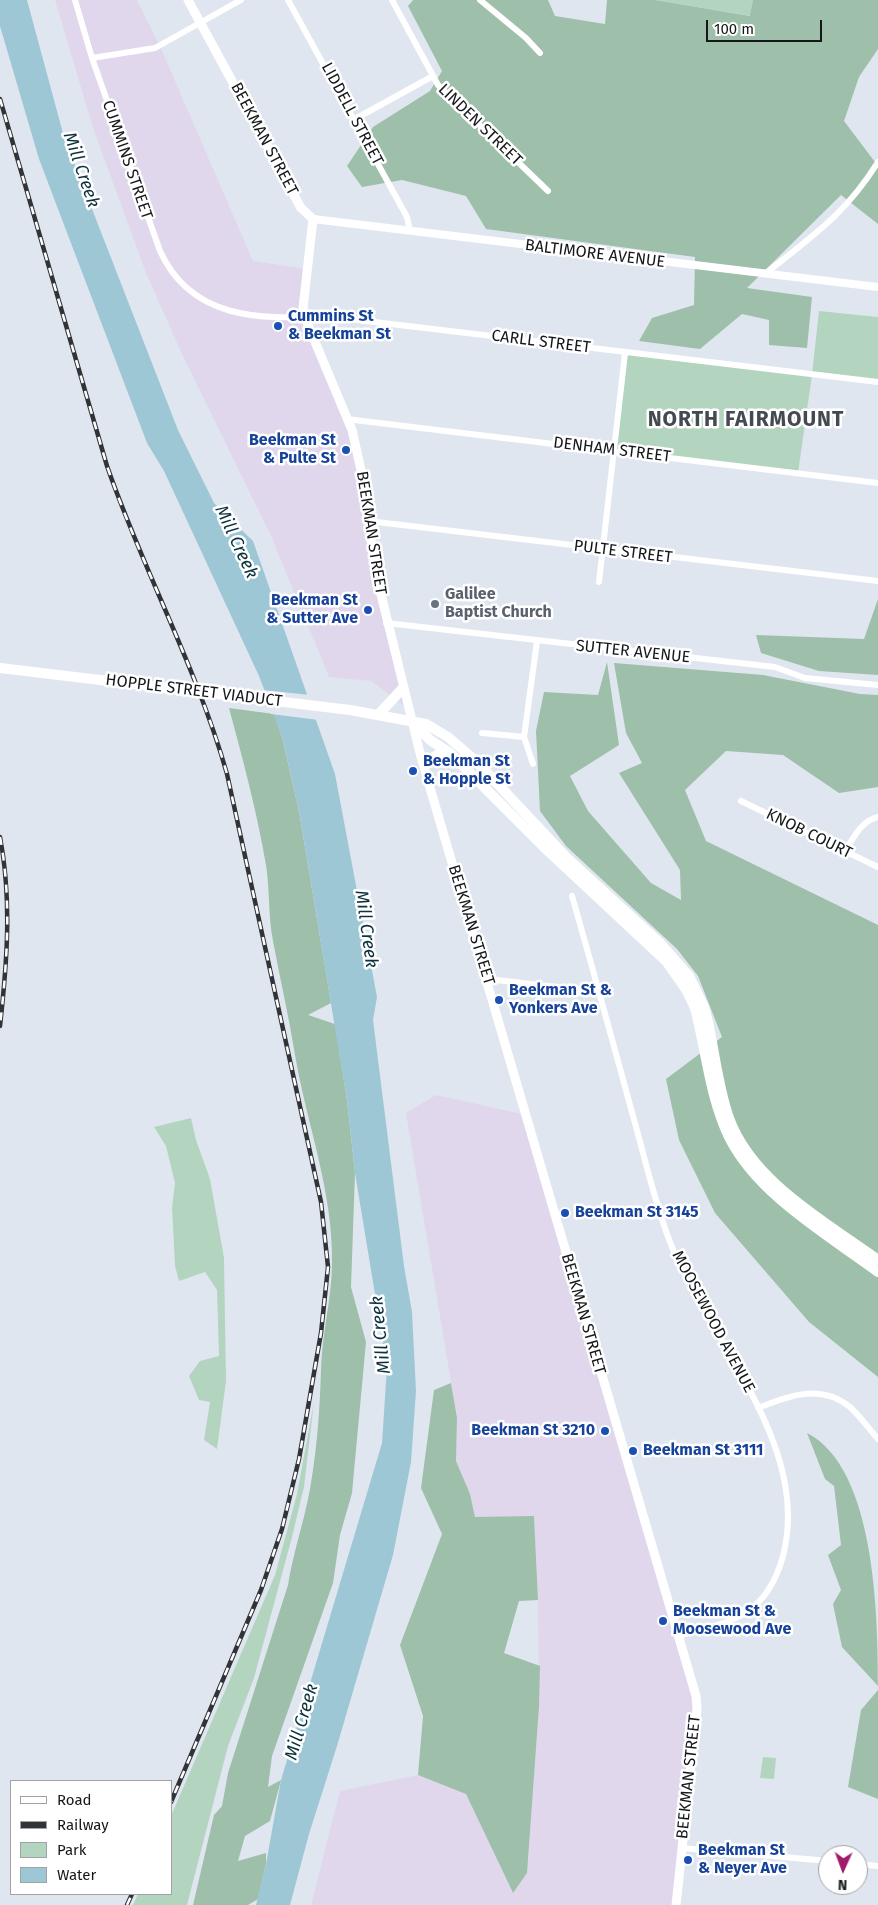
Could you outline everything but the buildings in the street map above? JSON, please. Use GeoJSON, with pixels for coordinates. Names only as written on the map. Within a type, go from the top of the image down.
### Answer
{"type":"FeatureCollection","features":[{"type":"Feature","properties":{"kind":"main road","name":"BEEKMAN STREET"},"geometry":{"type":"LineString","coordinates":[[188,0],[301,208],[313,219],[303,308],[305,318],[356,443],[376,574],[386,623],[403,688],[611,1410],[679,1636],[697,1709],[676,1905]]}},
{"type":"Feature","properties":{"kind":"main road","name":"HOPPLE STREET VIADUCT"},"geometry":{"type":"LineString","coordinates":[[0,668],[384,713],[426,724],[442,732],[477,762],[567,858],[673,957],[689,976],[704,1007],[724,1100],[730,1119],[747,1153],[762,1172],[787,1194],[878,1260]]}},
{"type":"Feature","properties":{"kind":"main road"},"geometry":{"type":"LineString","coordinates":[[384,713],[403,688]]}},
{"type":"Feature","properties":{"kind":"main road"},"geometry":{"type":"LineString","coordinates":[[412,721],[430,740],[450,753],[546,849],[666,961],[687,991],[695,1008],[721,1118],[729,1137],[741,1157],[758,1179],[775,1194],[878,1272]]}},
{"type":"Feature","properties":{"kind":"main road"},"geometry":{"type":"LineString","coordinates":[[424,764],[438,754],[450,753]]}},
{"type":"Feature","properties":{"kind":"street","name":"CUMMINS STREET"},"geometry":{"type":"LineString","coordinates":[[75,0],[92,58],[145,215],[166,264],[183,286],[206,303]]}},
{"type":"Feature","properties":{"kind":"street"},"geometry":{"type":"LineString","coordinates":[[92,58],[155,48],[241,0]]}},
{"type":"Feature","properties":{"kind":"street","name":"LIDDELL STREET"},"geometry":{"type":"LineString","coordinates":[[288,0],[355,119],[407,217],[410,231]]}},
{"type":"Feature","properties":{"kind":"street","name":"LINDEN STREET"},"geometry":{"type":"LineString","coordinates":[[392,0],[438,85],[548,191]]}},
{"type":"Feature","properties":{"kind":"street"},"geometry":{"type":"LineString","coordinates":[[480,0],[540,52]]}},
{"type":"Feature","properties":{"kind":"street"},"geometry":{"type":"LineString","coordinates":[[355,119],[433,76]]}},
{"type":"Feature","properties":{"kind":"street"},"geometry":{"type":"LineString","coordinates":[[766,274],[840,213],[865,183],[878,162]]}},
{"type":"Feature","properties":{"kind":"street","name":"BALTIMORE AVENUE"},"geometry":{"type":"LineString","coordinates":[[313,219],[878,288]]}},
{"type":"Feature","properties":{"kind":"street","name":"CARLL STREET"},"geometry":{"type":"LineString","coordinates":[[206,303],[233,312],[305,318],[324,316],[878,382]]}},
{"type":"Feature","properties":{"kind":"street"},"geometry":{"type":"LineString","coordinates":[[599,582],[626,353]]}},
{"type":"Feature","properties":{"kind":"street","name":"DENHAM STREET"},"geometry":{"type":"LineString","coordinates":[[346,419],[878,483]]}},
{"type":"Feature","properties":{"kind":"street","name":"PULTE STREET"},"geometry":{"type":"LineString","coordinates":[[368,521],[878,581]]}},
{"type":"Feature","properties":{"kind":"street","name":"SUTTER AVENUE"},"geometry":{"type":"LineString","coordinates":[[386,623],[775,667],[805,678],[878,685]]}},
{"type":"Feature","properties":{"kind":"street"},"geometry":{"type":"LineString","coordinates":[[533,764],[524,737],[537,641]]}},
{"type":"Feature","properties":{"kind":"street"},"geometry":{"type":"LineString","coordinates":[[482,733],[524,737]]}},
{"type":"Feature","properties":{"kind":"street","name":"KNOB COURT"},"geometry":{"type":"LineString","coordinates":[[741,800],[878,867]]}},
{"type":"Feature","properties":{"kind":"street"},"geometry":{"type":"LineString","coordinates":[[845,851],[859,829],[865,823],[878,817]]}},
{"type":"Feature","properties":{"kind":"street","name":"MOOSEWOOD AVENUE"},"geometry":{"type":"LineString","coordinates":[[572,896],[670,1242],[698,1302],[758,1408],[777,1456],[788,1496],[788,1530],[780,1568],[764,1596],[748,1611],[728,1621],[679,1636]]}},
{"type":"Feature","properties":{"kind":"street"},"geometry":{"type":"LineString","coordinates":[[488,979],[599,992]]}},
{"type":"Feature","properties":{"kind":"street"},"geometry":{"type":"LineString","coordinates":[[758,1408],[794,1394],[815,1392],[831,1397],[850,1407],[878,1439]]}},
{"type":"Feature","properties":{"kind":"street"},"geometry":{"type":"LineString","coordinates":[[681,1848],[818,1860]]}},
{"type":"Feature","properties":{"kind":"shaded area"},"geometry":{"type":"Polygon","coordinates":[[[55,0],[137,0],[160,46],[253,261],[307,269],[303,308],[352,430],[376,574],[409,709],[371,681],[329,677],[271,536],[181,352],[146,273],[93,128],[55,0]]]}},
{"type":"Feature","properties":{"kind":"shaded area"},"geometry":{"type":"Polygon","coordinates":[[[436,1095],[527,1115],[696,1696],[676,1905],[311,1905],[340,1791],[418,1775],[466,1793],[512,1892],[527,1873],[539,1707],[538,1600],[534,1517],[475,1517],[470,1494],[456,1461],[457,1418],[406,1113],[436,1095]]]}},
{"type":"Feature","properties":{"kind":"green space"},"geometry":{"type":"Polygon","coordinates":[[[413,0],[548,0],[555,16],[605,24],[607,0],[655,0],[750,16],[753,0],[878,0],[878,49],[859,77],[844,121],[878,166],[878,224],[841,195],[747,288],[812,297],[807,348],[769,345],[769,320],[742,314],[700,349],[639,341],[652,318],[694,305],[695,257],[486,229],[466,196],[402,180],[362,187],[347,166],[373,127],[430,91],[442,71],[408,6],[413,0]]]}},
{"type":"Feature","properties":{"kind":"green space"},"geometry":{"type":"Polygon","coordinates":[[[655,0],[753,0],[751,16],[655,0]]]}},
{"type":"Feature","properties":{"kind":"green space"},"geometry":{"type":"Polygon","coordinates":[[[819,311],[878,317],[878,382],[812,375],[798,473],[614,450],[625,353],[812,374],[819,311]]]}},
{"type":"Feature","properties":{"kind":"green space"},"geometry":{"type":"Polygon","coordinates":[[[878,599],[878,675],[819,671],[761,653],[756,635],[864,639],[878,599]]]}},
{"type":"Feature","properties":{"kind":"green space"},"geometry":{"type":"Polygon","coordinates":[[[607,662],[619,745],[570,776],[588,811],[651,883],[681,900],[680,870],[619,773],[642,763],[626,733],[614,663],[763,675],[860,694],[878,695],[878,787],[839,793],[783,755],[726,751],[685,790],[706,841],[878,925],[878,1377],[809,1322],[715,1213],[679,1140],[666,1079],[722,1037],[698,976],[677,949],[566,846],[540,811],[536,731],[544,692],[598,695],[607,662]]]}},
{"type":"Feature","properties":{"kind":"green space"},"geometry":{"type":"Polygon","coordinates":[[[229,708],[274,714],[282,737],[299,811],[331,1003],[308,1015],[335,1024],[347,1100],[355,1173],[351,1287],[366,1342],[352,1493],[340,1535],[333,1583],[272,1756],[268,1787],[281,1780],[270,1821],[245,1836],[238,1861],[266,1853],[266,1864],[258,1899],[248,1905],[193,1905],[214,1815],[222,1806],[228,1773],[288,1585],[308,1501],[316,1444],[322,1356],[332,1262],[331,1236],[324,1184],[300,1081],[273,941],[267,874],[262,845],[229,708]]]}},
{"type":"Feature","properties":{"kind":"green space"},"geometry":{"type":"Polygon","coordinates":[[[191,1118],[196,1140],[210,1179],[224,1258],[226,1381],[217,1449],[204,1440],[210,1402],[199,1400],[189,1376],[200,1361],[219,1356],[217,1290],[205,1272],[179,1281],[175,1266],[172,1208],[175,1183],[166,1146],[154,1127],[191,1118]]]}},
{"type":"Feature","properties":{"kind":"green space"},"geometry":{"type":"Polygon","coordinates":[[[451,1383],[457,1418],[456,1461],[470,1494],[475,1517],[534,1516],[538,1600],[519,1601],[504,1653],[540,1666],[539,1707],[527,1873],[513,1893],[466,1794],[418,1775],[423,1716],[400,1645],[442,1534],[421,1488],[434,1390],[451,1383]]]}},
{"type":"Feature","properties":{"kind":"green space"},"geometry":{"type":"Polygon","coordinates":[[[314,1402],[304,1487],[292,1537],[254,1678],[228,1746],[187,1905],[133,1905],[138,1895],[172,1895],[172,1814],[275,1575],[297,1494],[314,1402]]]}},
{"type":"Feature","properties":{"kind":"green space"},"geometry":{"type":"Polygon","coordinates":[[[807,1433],[830,1451],[847,1478],[860,1511],[874,1585],[878,1686],[842,1647],[833,1604],[841,1590],[828,1555],[841,1545],[834,1486],[825,1479],[807,1433]]]}},
{"type":"Feature","properties":{"kind":"green space"},"geometry":{"type":"Polygon","coordinates":[[[878,1690],[878,1799],[848,1787],[861,1710],[878,1690]]]}},
{"type":"Feature","properties":{"kind":"green space"},"geometry":{"type":"Polygon","coordinates":[[[763,1757],[776,1758],[774,1779],[760,1778],[763,1757]]]}},
{"type":"Feature","properties":{"kind":"water","name":"Mill Creek"},"geometry":{"type":"Polygon","coordinates":[[[0,0],[27,0],[64,137],[178,430],[214,503],[253,541],[335,774],[377,997],[373,1020],[404,1266],[412,1312],[416,1391],[411,1462],[393,1555],[309,1834],[290,1905],[256,1905],[266,1864],[281,1780],[382,1443],[387,1367],[355,1173],[347,1100],[299,811],[282,737],[259,676],[164,471],[147,443],[39,159],[0,26],[0,0]]]}},
{"type":"Feature","properties":{"kind":"pier"},"geometry":{"type":"Polygon","coordinates":[[[262,690],[310,695],[319,720],[271,714],[262,690]]]}},
{"type":"Feature","properties":{"kind":"railway"},"geometry":{"type":"LineString","coordinates":[[0,99],[107,466],[121,505],[201,696],[227,774],[321,1202],[328,1267],[321,1333],[299,1459],[282,1529],[261,1590],[172,1800]]}},
{"type":"Feature","properties":{"kind":"railway"},"geometry":{"type":"LineString","coordinates":[[0,837],[4,861],[7,908],[5,979],[0,1026]]}},
{"type":"Feature","properties":{"kind":"railway"},"geometry":{"type":"LineString","coordinates":[[127,1905],[132,1895]]}},
{"type":"Feature","properties":{"kind":"place","name":"Cummins St & Beekman St"},"geometry":{"type":"Point","coordinates":[278,326]}},
{"type":"Feature","properties":{"kind":"place","name":"Beekman St & Pulte St"},"geometry":{"type":"Point","coordinates":[346,450]}},
{"type":"Feature","properties":{"kind":"place","name":"Galilee Baptist Church"},"geometry":{"type":"Point","coordinates":[435,604]}},
{"type":"Feature","properties":{"kind":"place","name":"Beekman St & Sutter Ave"},"geometry":{"type":"Point","coordinates":[368,610]}},
{"type":"Feature","properties":{"kind":"place","name":"Beekman St & Hopple St"},"geometry":{"type":"Point","coordinates":[413,771]}},
{"type":"Feature","properties":{"kind":"place","name":"Beekman St & Yonkers Ave"},"geometry":{"type":"Point","coordinates":[499,1000]}},
{"type":"Feature","properties":{"kind":"place","name":"Beekman St 3145"},"geometry":{"type":"Point","coordinates":[565,1213]}},
{"type":"Feature","properties":{"kind":"place","name":"Beekman St 3210"},"geometry":{"type":"Point","coordinates":[605,1431]}},
{"type":"Feature","properties":{"kind":"place","name":"Beekman St 3111"},"geometry":{"type":"Point","coordinates":[633,1451]}},
{"type":"Feature","properties":{"kind":"place","name":"Beekman St & Moosewood Ave"},"geometry":{"type":"Point","coordinates":[663,1621]}},
{"type":"Feature","properties":{"kind":"place","name":"Beekman St & Neyer Ave"},"geometry":{"type":"Point","coordinates":[688,1860]}},
{"type":"Feature","properties":{"kind":"district","name":"NORTH FAIRMOUNT"},"geometry":{"type":"Point","coordinates":[746,420]}}]}
